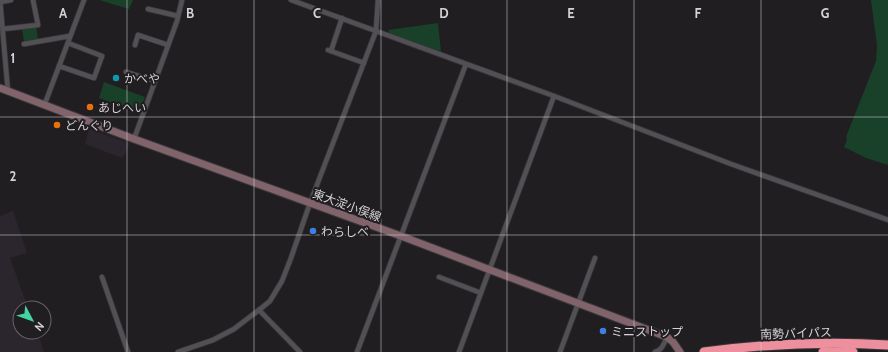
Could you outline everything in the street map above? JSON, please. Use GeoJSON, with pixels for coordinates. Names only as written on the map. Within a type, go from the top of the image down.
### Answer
{"type":"FeatureCollection","features":[{"type":"Feature","properties":{"kind":"highway","name":"南勢バイパス"},"geometry":{"type":"LineString","coordinates":[[704,352],[755,346],[803,344],[888,345]]}},
{"type":"Feature","properties":{"kind":"highway","name":"南勢バイパス"},"geometry":{"type":"LineString","coordinates":[[823,352],[853,352]]}},
{"type":"Feature","properties":{"kind":"main road","name":"東大淀小俣線"},"geometry":{"type":"LineString","coordinates":[[0,88],[44,106],[401,236],[666,338],[673,342],[680,352]]}},
{"type":"Feature","properties":{"kind":"street"},"geometry":{"type":"LineString","coordinates":[[8,92],[0,1],[11,0]]}},
{"type":"Feature","properties":{"kind":"street"},"geometry":{"type":"LineString","coordinates":[[3,29],[38,25],[33,0]]}},
{"type":"Feature","properties":{"kind":"street"},"geometry":{"type":"LineString","coordinates":[[44,106],[84,0]]}},
{"type":"Feature","properties":{"kind":"street"},"geometry":{"type":"LineString","coordinates":[[134,139],[168,45],[182,0]]}},
{"type":"Feature","properties":{"kind":"street"},"geometry":{"type":"LineString","coordinates":[[291,0],[554,96],[718,159],[888,220]]}},
{"type":"Feature","properties":{"kind":"street"},"geometry":{"type":"LineString","coordinates":[[178,352],[213,340],[227,333],[270,301],[282,281],[376,32],[378,0]]}},
{"type":"Feature","properties":{"kind":"street"},"geometry":{"type":"LineString","coordinates":[[148,9],[178,16]]}},
{"type":"Feature","properties":{"kind":"street"},"geometry":{"type":"LineString","coordinates":[[342,18],[329,50],[364,63]]}},
{"type":"Feature","properties":{"kind":"street"},"geometry":{"type":"LineString","coordinates":[[24,44],[70,36]]}},
{"type":"Feature","properties":{"kind":"street"},"geometry":{"type":"LineString","coordinates":[[135,45],[138,36],[168,45]]}},
{"type":"Feature","properties":{"kind":"street"},"geometry":{"type":"LineString","coordinates":[[58,66],[94,78],[102,56],[68,43]]}},
{"type":"Feature","properties":{"kind":"street"},"geometry":{"type":"LineString","coordinates":[[357,352],[466,64]]}},
{"type":"Feature","properties":{"kind":"street"},"geometry":{"type":"LineString","coordinates":[[126,72],[155,81]]}},
{"type":"Feature","properties":{"kind":"street"},"geometry":{"type":"LineString","coordinates":[[459,352],[554,96]]}},
{"type":"Feature","properties":{"kind":"street"},"geometry":{"type":"LineString","coordinates":[[560,352],[595,258]]}},
{"type":"Feature","properties":{"kind":"street"},"geometry":{"type":"LineString","coordinates":[[102,277],[128,352]]}},
{"type":"Feature","properties":{"kind":"street"},"geometry":{"type":"LineString","coordinates":[[439,277],[481,293]]}},
{"type":"Feature","properties":{"kind":"street"},"geometry":{"type":"LineString","coordinates":[[259,310],[300,352]]}},
{"type":"Feature","properties":{"kind":"street"},"geometry":{"type":"LineString","coordinates":[[655,352],[662,348],[666,338]]}},
{"type":"Feature","properties":{"kind":"shaded area"},"geometry":{"type":"Polygon","coordinates":[[[89,129],[129,143],[128,149],[122,158],[85,144],[89,129]]]}},
{"type":"Feature","properties":{"kind":"shaded area"},"geometry":{"type":"Polygon","coordinates":[[[13,211],[27,253],[10,258],[25,300],[12,300],[12,340],[40,340],[44,352],[0,352],[0,216],[13,211]]]}},
{"type":"Feature","properties":{"kind":"green space"},"geometry":{"type":"Polygon","coordinates":[[[99,0],[133,0],[129,9],[99,0]]]}},
{"type":"Feature","properties":{"kind":"green space"},"geometry":{"type":"Polygon","coordinates":[[[871,0],[888,0],[888,165],[866,158],[844,147],[847,140],[846,137],[876,61],[877,45],[871,0]]]}},
{"type":"Feature","properties":{"kind":"green space"},"geometry":{"type":"Polygon","coordinates":[[[438,23],[441,52],[390,34],[388,30],[438,23]]]}},
{"type":"Feature","properties":{"kind":"green space"},"geometry":{"type":"Polygon","coordinates":[[[36,26],[38,39],[24,41],[22,29],[36,26]]]}},
{"type":"Feature","properties":{"kind":"green space"},"geometry":{"type":"Polygon","coordinates":[[[104,82],[145,97],[139,112],[99,98],[104,82]]]}},
{"type":"Feature","properties":{"kind":"place","name":"かべや"},"geometry":{"type":"Point","coordinates":[116,78]}},
{"type":"Feature","properties":{"kind":"place","name":"あじへい"},"geometry":{"type":"Point","coordinates":[90,107]}},
{"type":"Feature","properties":{"kind":"place","name":"どんぐり"},"geometry":{"type":"Point","coordinates":[57,125]}},
{"type":"Feature","properties":{"kind":"place","name":"わらしべ"},"geometry":{"type":"Point","coordinates":[313,231]}},
{"type":"Feature","properties":{"kind":"place","name":"ミニストップ"},"geometry":{"type":"Point","coordinates":[603,331]}}]}
